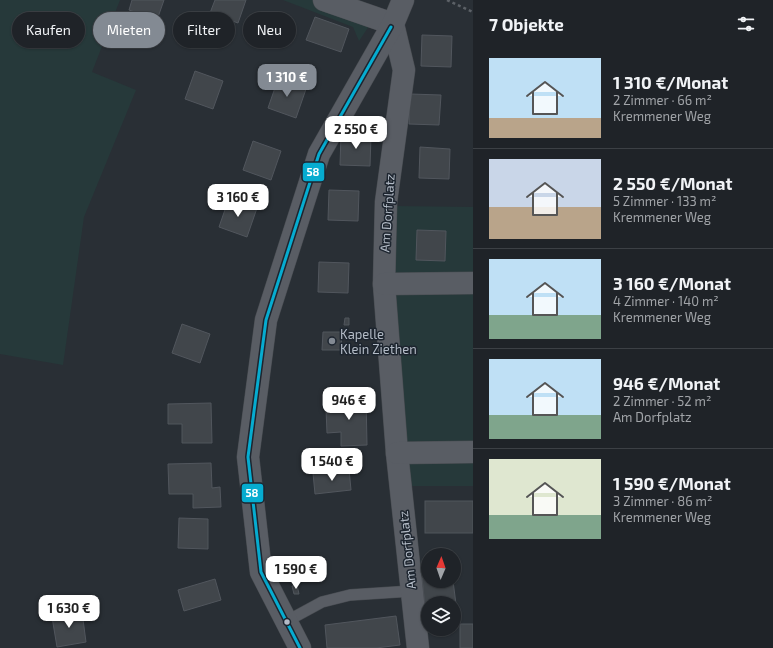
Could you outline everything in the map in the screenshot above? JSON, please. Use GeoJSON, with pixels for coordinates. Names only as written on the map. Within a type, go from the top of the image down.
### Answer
{"type":"FeatureCollection","features":[{"type":"Feature","properties":{"kind":"street"},"geometry":{"type":"LineString","coordinates":[[324,0],[393,24]]}},
{"type":"Feature","properties":{"kind":"street"},"geometry":{"type":"LineString","coordinates":[[298,648],[261,572],[248,456],[266,320],[320,154],[393,24],[403,0]]}},
{"type":"Feature","properties":{"kind":"street","name":"Am Dorfplatz"},"geometry":{"type":"LineString","coordinates":[[393,24],[404,70],[386,202],[384,284],[397,453],[418,648]]}},
{"type":"Feature","properties":{"kind":"street"},"geometry":{"type":"LineString","coordinates":[[384,284],[473,283]]}},
{"type":"Feature","properties":{"kind":"street"},"geometry":{"type":"LineString","coordinates":[[397,453],[473,452]]}},
{"type":"Feature","properties":{"kind":"lane"},"geometry":{"type":"LineString","coordinates":[[286,621],[322,602],[350,595],[412,591]]}},
{"type":"Feature","properties":{"kind":"path"},"geometry":{"type":"LineString","coordinates":[[447,0],[473,12]]}},
{"type":"Feature","properties":{"kind":"shaded area"},"geometry":{"type":"Polygon","coordinates":[[[0,0],[120,0],[115,12],[93,12],[93,48],[101,48],[92,72],[136,90],[84,217],[63,365],[0,354],[0,0]]]}},
{"type":"Feature","properties":{"kind":"shaded area"},"geometry":{"type":"Polygon","coordinates":[[[283,0],[350,0],[379,11],[359,41],[353,27],[283,0]]]}},
{"type":"Feature","properties":{"kind":"shaded area"},"geometry":{"type":"Polygon","coordinates":[[[394,206],[473,207],[473,486],[406,486],[392,274],[394,206]]]}},
{"type":"Feature","properties":{"kind":"building"},"geometry":{"type":"Polygon","coordinates":[[[132,0],[164,0],[160,12],[135,12],[129,10],[132,0]]]}},
{"type":"Feature","properties":{"kind":"building"},"geometry":{"type":"Polygon","coordinates":[[[215,0],[246,0],[238,23],[235,22],[235,12],[210,12],[215,0]]]}},
{"type":"Feature","properties":{"kind":"building"},"geometry":{"type":"Polygon","coordinates":[[[315,17],[349,29],[341,52],[306,40],[315,17]]]}},
{"type":"Feature","properties":{"kind":"building"},"geometry":{"type":"Polygon","coordinates":[[[422,35],[452,36],[451,67],[421,66],[422,35]]]}},
{"type":"Feature","properties":{"kind":"building"},"geometry":{"type":"Polygon","coordinates":[[[195,71],[223,81],[213,109],[185,99],[195,71]]]}},
{"type":"Feature","properties":{"kind":"building"},"geometry":{"type":"Polygon","coordinates":[[[278,79],[306,89],[296,118],[268,108],[278,79]]]}},
{"type":"Feature","properties":{"kind":"building"},"geometry":{"type":"Polygon","coordinates":[[[410,94],[441,95],[439,125],[409,124],[410,94]]]}},
{"type":"Feature","properties":{"kind":"building"},"geometry":{"type":"Polygon","coordinates":[[[341,135],[371,136],[370,166],[340,165],[341,135]]]}},
{"type":"Feature","properties":{"kind":"building"},"geometry":{"type":"Polygon","coordinates":[[[253,141],[281,151],[271,180],[243,170],[253,141]]]}},
{"type":"Feature","properties":{"kind":"building"},"geometry":{"type":"Polygon","coordinates":[[[420,147],[450,149],[449,179],[419,178],[420,147]]]}},
{"type":"Feature","properties":{"kind":"building"},"geometry":{"type":"Polygon","coordinates":[[[329,190],[359,191],[358,221],[328,220],[329,190]]]}},
{"type":"Feature","properties":{"kind":"building"},"geometry":{"type":"Polygon","coordinates":[[[229,198],[257,208],[247,237],[219,227],[229,198]]]}},
{"type":"Feature","properties":{"kind":"building"},"geometry":{"type":"Polygon","coordinates":[[[417,230],[446,231],[445,261],[416,260],[417,230]]]}},
{"type":"Feature","properties":{"kind":"building"},"geometry":{"type":"Polygon","coordinates":[[[319,262],[349,263],[348,293],[318,292],[319,262]]]}},
{"type":"Feature","properties":{"kind":"building"},"geometry":{"type":"Polygon","coordinates":[[[345,318],[349,318],[349,325],[344,325],[345,318]]]}},
{"type":"Feature","properties":{"kind":"building"},"geometry":{"type":"Polygon","coordinates":[[[182,324],[210,334],[200,363],[172,353],[182,324]]]}},
{"type":"Feature","properties":{"kind":"building","name":"Kapelle Klein Ziethen"},"geometry":{"type":"Polygon","coordinates":[[[323,332],[342,332],[341,350],[322,350],[323,332]]]}},
{"type":"Feature","properties":{"kind":"building"},"geometry":{"type":"Polygon","coordinates":[[[340,397],[366,397],[367,445],[341,446],[341,432],[327,433],[326,409],[340,408],[340,397]]]}},
{"type":"Feature","properties":{"kind":"building"},"geometry":{"type":"Polygon","coordinates":[[[211,403],[212,443],[182,443],[182,424],[168,424],[168,404],[211,403]]]}},
{"type":"Feature","properties":{"kind":"building"},"geometry":{"type":"Polygon","coordinates":[[[211,463],[212,488],[220,487],[221,507],[193,508],[193,494],[169,494],[168,464],[211,463]]]}},
{"type":"Feature","properties":{"kind":"building"},"geometry":{"type":"Polygon","coordinates":[[[349,469],[351,490],[315,494],[313,473],[349,469]]]}},
{"type":"Feature","properties":{"kind":"building"},"geometry":{"type":"Polygon","coordinates":[[[425,501],[473,501],[473,533],[425,533],[425,501]]]}},
{"type":"Feature","properties":{"kind":"building"},"geometry":{"type":"Polygon","coordinates":[[[179,518],[208,519],[208,549],[178,548],[179,518]]]}},
{"type":"Feature","properties":{"kind":"building"},"geometry":{"type":"Polygon","coordinates":[[[215,579],[221,600],[184,611],[178,590],[215,579]]]}},
{"type":"Feature","properties":{"kind":"building"},"geometry":{"type":"Polygon","coordinates":[[[297,585],[299,594],[294,594],[292,586],[297,585]]]}},
{"type":"Feature","properties":{"kind":"building"},"geometry":{"type":"Polygon","coordinates":[[[423,588],[454,588],[455,596],[424,596],[423,588]]]}},
{"type":"Feature","properties":{"kind":"building"},"geometry":{"type":"Polygon","coordinates":[[[82,612],[86,642],[57,647],[52,617],[82,612]]]}},
{"type":"Feature","properties":{"kind":"building"},"geometry":{"type":"Polygon","coordinates":[[[396,616],[400,645],[376,648],[327,648],[325,625],[396,616]]]}},
{"type":"Feature","properties":{"kind":"building"},"geometry":{"type":"Polygon","coordinates":[[[461,624],[473,624],[473,648],[460,648],[461,624]]]}},
{"type":"Feature","properties":{"kind":"transit line","name":"58"},"geometry":{"type":"LineString","coordinates":[[300,648],[261,572],[248,457],[266,320],[319,154],[391,27]]}},
{"type":"Feature","properties":{"kind":"place","name":"Kapelle Klein Ziethen"},"geometry":{"type":"Point","coordinates":[332,341]}}]}
